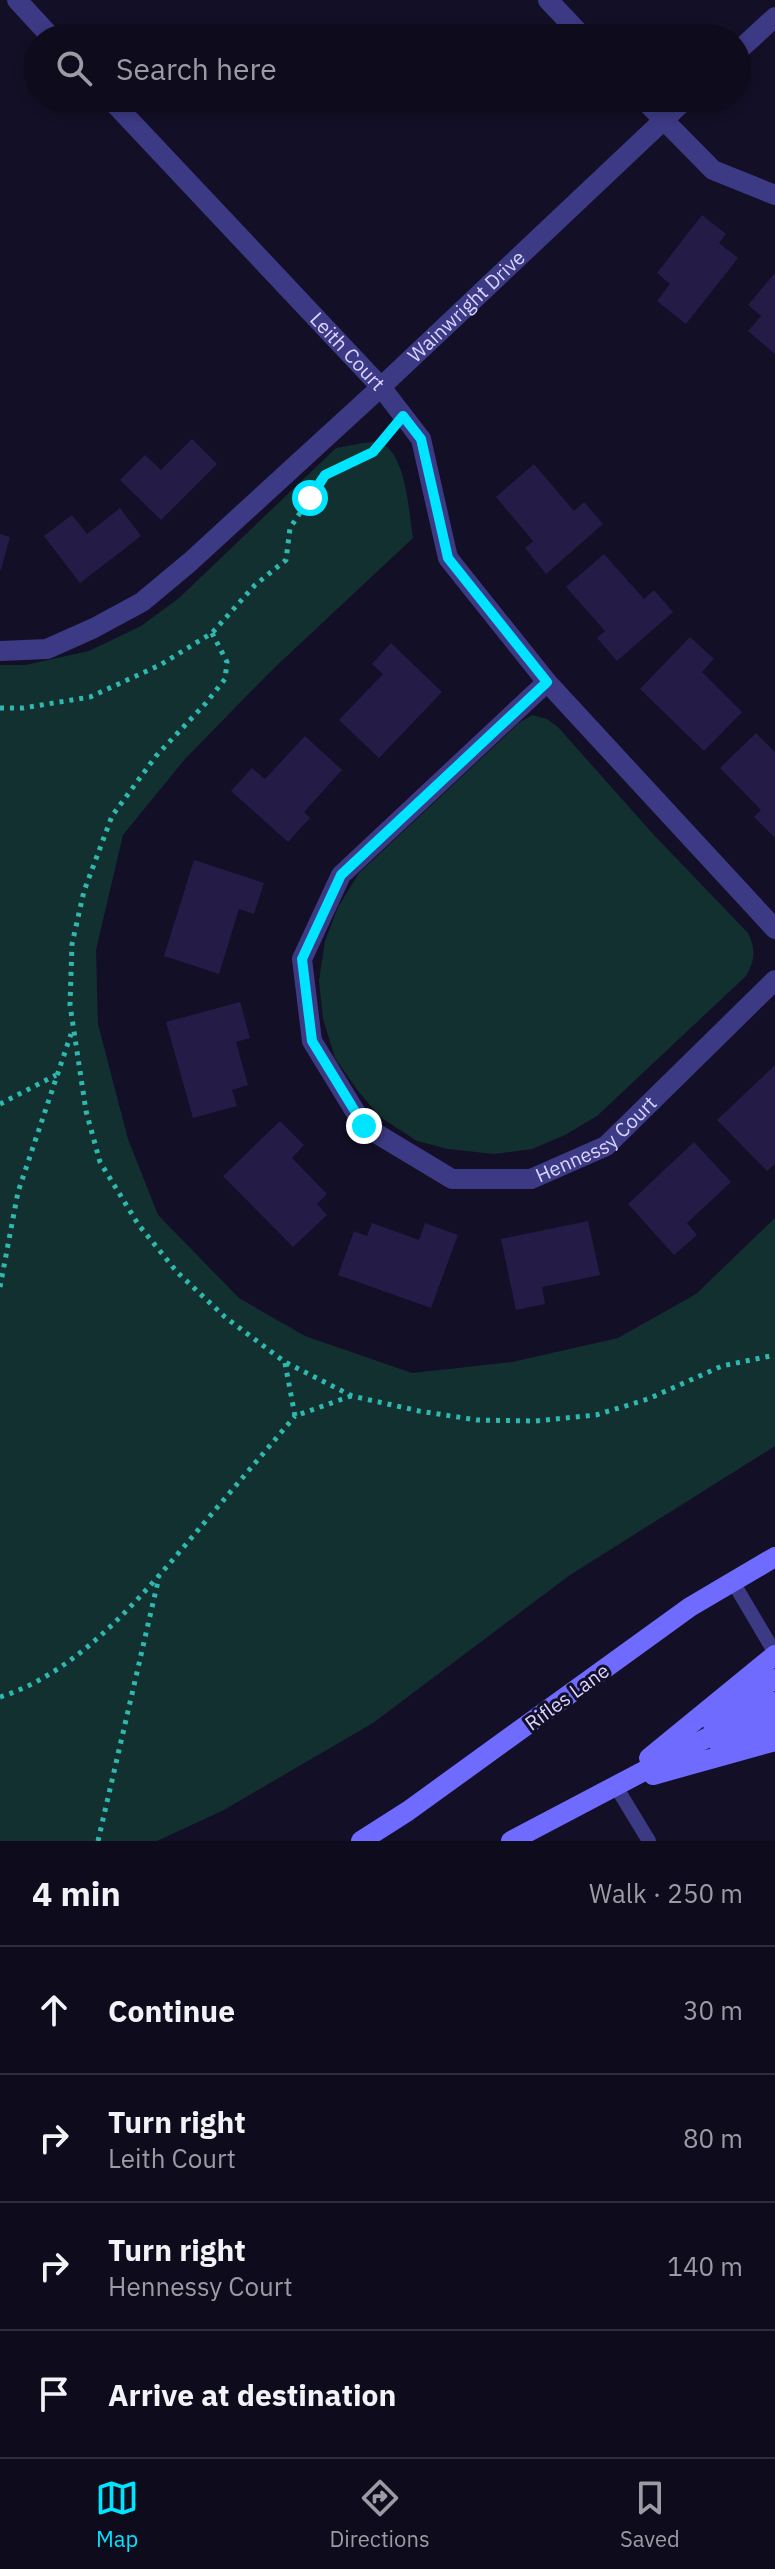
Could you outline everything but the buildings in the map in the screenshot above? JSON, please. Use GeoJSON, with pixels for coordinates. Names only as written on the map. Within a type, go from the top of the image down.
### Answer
{"type":"FeatureCollection","features":[{"type":"Feature","properties":{"kind":"street"},"geometry":{"type":"LineString","coordinates":[[17,0],[39,24]]}},
{"type":"Feature","properties":{"kind":"street"},"geometry":{"type":"LineString","coordinates":[[548,0],[571,24]]}},
{"type":"Feature","properties":{"kind":"street"},"geometry":{"type":"LineString","coordinates":[[751,39],[775,17]]}},
{"type":"Feature","properties":{"kind":"street","name":"Leith Court"},"geometry":{"type":"LineString","coordinates":[[122,112],[381,387],[421,439],[448,558],[547,682],[775,929]]}},
{"type":"Feature","properties":{"kind":"street"},"geometry":{"type":"LineString","coordinates":[[655,112],[713,170],[775,195]]}},
{"type":"Feature","properties":{"kind":"street","name":"Wainwright Drive"},"geometry":{"type":"LineString","coordinates":[[0,651],[47,649],[142,602],[381,387],[672,112]]}},
{"type":"Feature","properties":{"kind":"street","name":"Hennessy Court"},"geometry":{"type":"LineString","coordinates":[[547,682],[341,875],[302,959],[312,1041],[364,1126],[452,1179],[531,1179],[606,1146],[775,980]]}},
{"type":"Feature","properties":{"kind":"street","name":"Rifles Lane"},"geometry":{"type":"LineString","coordinates":[[361,1841],[408,1811],[690,1607],[775,1557]]}},
{"type":"Feature","properties":{"kind":"street"},"geometry":{"type":"LineString","coordinates":[[615,1785],[775,1654]]}},
{"type":"Feature","properties":{"kind":"street"},"geometry":{"type":"LineString","coordinates":[[615,1785],[775,1679]]}},
{"type":"Feature","properties":{"kind":"street"},"geometry":{"type":"LineString","coordinates":[[511,1841],[775,1702]]}},
{"type":"Feature","properties":{"kind":"street"},"geometry":{"type":"LineString","coordinates":[[615,1785],[775,1722]]}},
{"type":"Feature","properties":{"kind":"street"},"geometry":{"type":"LineString","coordinates":[[615,1785],[775,1741]]}},
{"type":"Feature","properties":{"kind":"lane"},"geometry":{"type":"LineString","coordinates":[[733,1582],[775,1654]]}},
{"type":"Feature","properties":{"kind":"lane"},"geometry":{"type":"LineString","coordinates":[[615,1785],[649,1841]]}},
{"type":"Feature","properties":{"kind":"path"},"geometry":{"type":"LineString","coordinates":[[0,708],[23,708],[90,697],[160,665],[212,633],[255,585],[286,560],[290,528],[325,475],[373,452],[403,416]]}},
{"type":"Feature","properties":{"kind":"path"},"geometry":{"type":"LineString","coordinates":[[212,633],[227,662],[225,679],[156,756],[112,816],[84,891],[72,944],[72,1030],[86,1111],[100,1162],[138,1224],[177,1272],[225,1317],[285,1362],[352,1396],[419,1411],[477,1420],[535,1421],[596,1415],[648,1399],[722,1366],[775,1355]]}},
{"type":"Feature","properties":{"kind":"path"},"geometry":{"type":"LineString","coordinates":[[0,1287],[18,1192],[72,1030]]}},
{"type":"Feature","properties":{"kind":"path"},"geometry":{"type":"LineString","coordinates":[[0,1104],[57,1075]]}},
{"type":"Feature","properties":{"kind":"path"},"geometry":{"type":"LineString","coordinates":[[285,1362],[295,1416]]}},
{"type":"Feature","properties":{"kind":"path"},"geometry":{"type":"LineString","coordinates":[[1,1698],[63,1667],[97,1638],[160,1575],[295,1416],[352,1396]]}},
{"type":"Feature","properties":{"kind":"path"},"geometry":{"type":"LineString","coordinates":[[98,1841],[160,1575]]}},
{"type":"Feature","properties":{"kind":"green space"},"geometry":{"type":"Polygon","coordinates":[[[363,443],[382,444],[396,459],[405,485],[413,538],[271,671],[185,759],[123,835],[96,950],[98,1024],[128,1139],[158,1215],[239,1298],[305,1336],[412,1373],[512,1362],[618,1338],[696,1294],[775,1218],[775,1446],[570,1575],[373,1723],[222,1811],[157,1841],[0,1841],[0,665],[25,665],[89,651],[141,626],[179,598],[336,448],[363,443]]]}},
{"type":"Feature","properties":{"kind":"green space"},"geometry":{"type":"Polygon","coordinates":[[[532,715],[547,719],[558,727],[653,834],[748,933],[753,960],[746,976],[597,1116],[565,1135],[532,1149],[494,1154],[448,1149],[417,1141],[380,1117],[335,1058],[323,1019],[319,981],[325,941],[338,907],[359,873],[519,723],[532,715]]]}},
{"type":"Feature","properties":{"kind":"route"},"geometry":{"type":"LineString","coordinates":[[310,498],[325,475],[373,452],[403,416],[421,439],[448,558],[547,682],[341,875],[302,959],[312,1041],[364,1126]]}}]}
